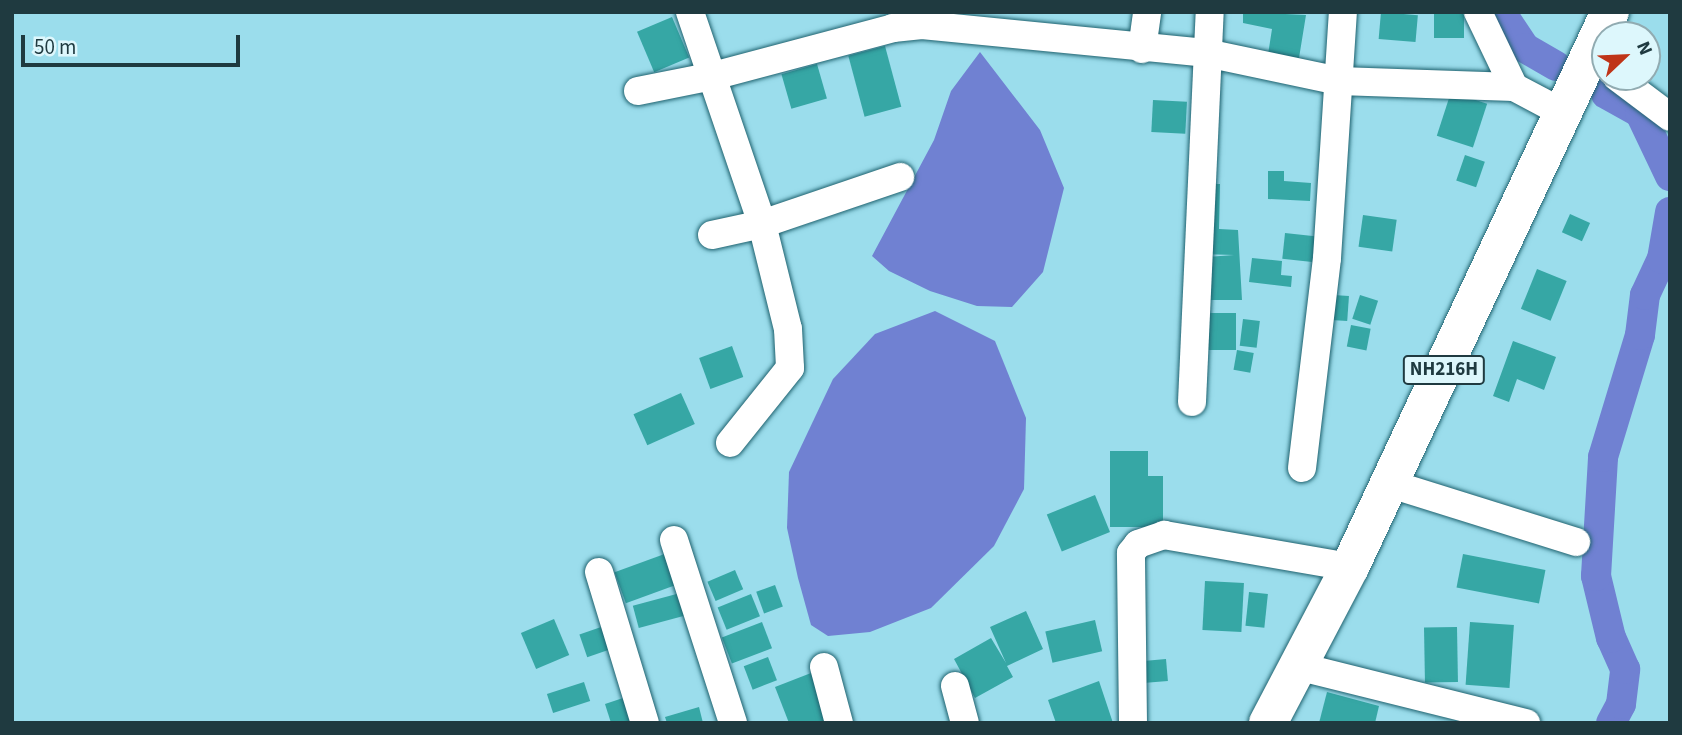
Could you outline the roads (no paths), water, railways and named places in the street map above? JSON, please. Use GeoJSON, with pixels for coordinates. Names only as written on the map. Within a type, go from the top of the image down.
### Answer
{"type":"FeatureCollection","features":[{"type":"Feature","properties":{"kind":"highway","name":"NH216H"},"geometry":{"type":"LineString","coordinates":[[1268,723],[1301,667],[1391,484],[1565,114],[1591,83]]}},
{"type":"Feature","properties":{"kind":"street"},"geometry":{"type":"LineString","coordinates":[[690,12],[762,224],[788,329],[790,368],[730,443]]}},
{"type":"Feature","properties":{"kind":"street"},"geometry":{"type":"LineString","coordinates":[[1142,49],[1147,12]]}},
{"type":"Feature","properties":{"kind":"street"},"geometry":{"type":"LineString","coordinates":[[1192,402],[1206,53],[1210,12]]}},
{"type":"Feature","properties":{"kind":"street"},"geometry":{"type":"LineString","coordinates":[[1302,468],[1327,258],[1343,12]]}},
{"type":"Feature","properties":{"kind":"street"},"geometry":{"type":"LineString","coordinates":[[1478,12],[1514,87]]}},
{"type":"Feature","properties":{"kind":"street"},"geometry":{"type":"LineString","coordinates":[[638,91],[713,76],[893,28],[922,25],[1142,49],[1206,53],[1339,81],[1514,87],[1565,114]]}},
{"type":"Feature","properties":{"kind":"street"},"geometry":{"type":"LineString","coordinates":[[1636,91],[1670,117]]}},
{"type":"Feature","properties":{"kind":"street"},"geometry":{"type":"LineString","coordinates":[[712,235],[762,224],[900,177]]}},
{"type":"Feature","properties":{"kind":"street"},"geometry":{"type":"LineString","coordinates":[[1391,484],[1576,542]]}},
{"type":"Feature","properties":{"kind":"street"},"geometry":{"type":"LineString","coordinates":[[1133,723],[1131,553],[1138,544],[1164,536],[1350,567]]}},
{"type":"Feature","properties":{"kind":"street"},"geometry":{"type":"LineString","coordinates":[[674,540],[733,723]]}},
{"type":"Feature","properties":{"kind":"street"},"geometry":{"type":"LineString","coordinates":[[599,572],[645,723]]}},
{"type":"Feature","properties":{"kind":"street"},"geometry":{"type":"LineString","coordinates":[[824,667],[839,723]]}},
{"type":"Feature","properties":{"kind":"street"},"geometry":{"type":"LineString","coordinates":[[1301,667],[1526,723]]}},
{"type":"Feature","properties":{"kind":"street"},"geometry":{"type":"LineString","coordinates":[[955,686],[965,723]]}},
{"type":"Feature","properties":{"kind":"water"},"geometry":{"type":"Polygon","coordinates":[[[980,52],[1040,130],[1064,188],[1043,272],[1012,307],[977,306],[930,291],[889,271],[872,256],[934,140],[951,91],[980,52]]]}},
{"type":"Feature","properties":{"kind":"water"},"geometry":{"type":"Polygon","coordinates":[[[935,311],[995,341],[1026,418],[1024,489],[994,546],[931,608],[870,632],[828,636],[811,625],[798,578],[787,528],[789,472],[833,379],[875,334],[935,311]]]}},
{"type":"Feature","properties":{"kind":"waterway"},"geometry":{"type":"LineString","coordinates":[[1501,12],[1525,48],[1556,66]]}},
{"type":"Feature","properties":{"kind":"waterway"},"geometry":{"type":"LineString","coordinates":[[1606,94],[1640,113],[1670,176]]}},
{"type":"Feature","properties":{"kind":"waterway"},"geometry":{"type":"LineString","coordinates":[[1611,723],[1621,704],[1625,669],[1611,638],[1596,576],[1603,457],[1640,335],[1645,295],[1662,259],[1670,212]]}}]}
